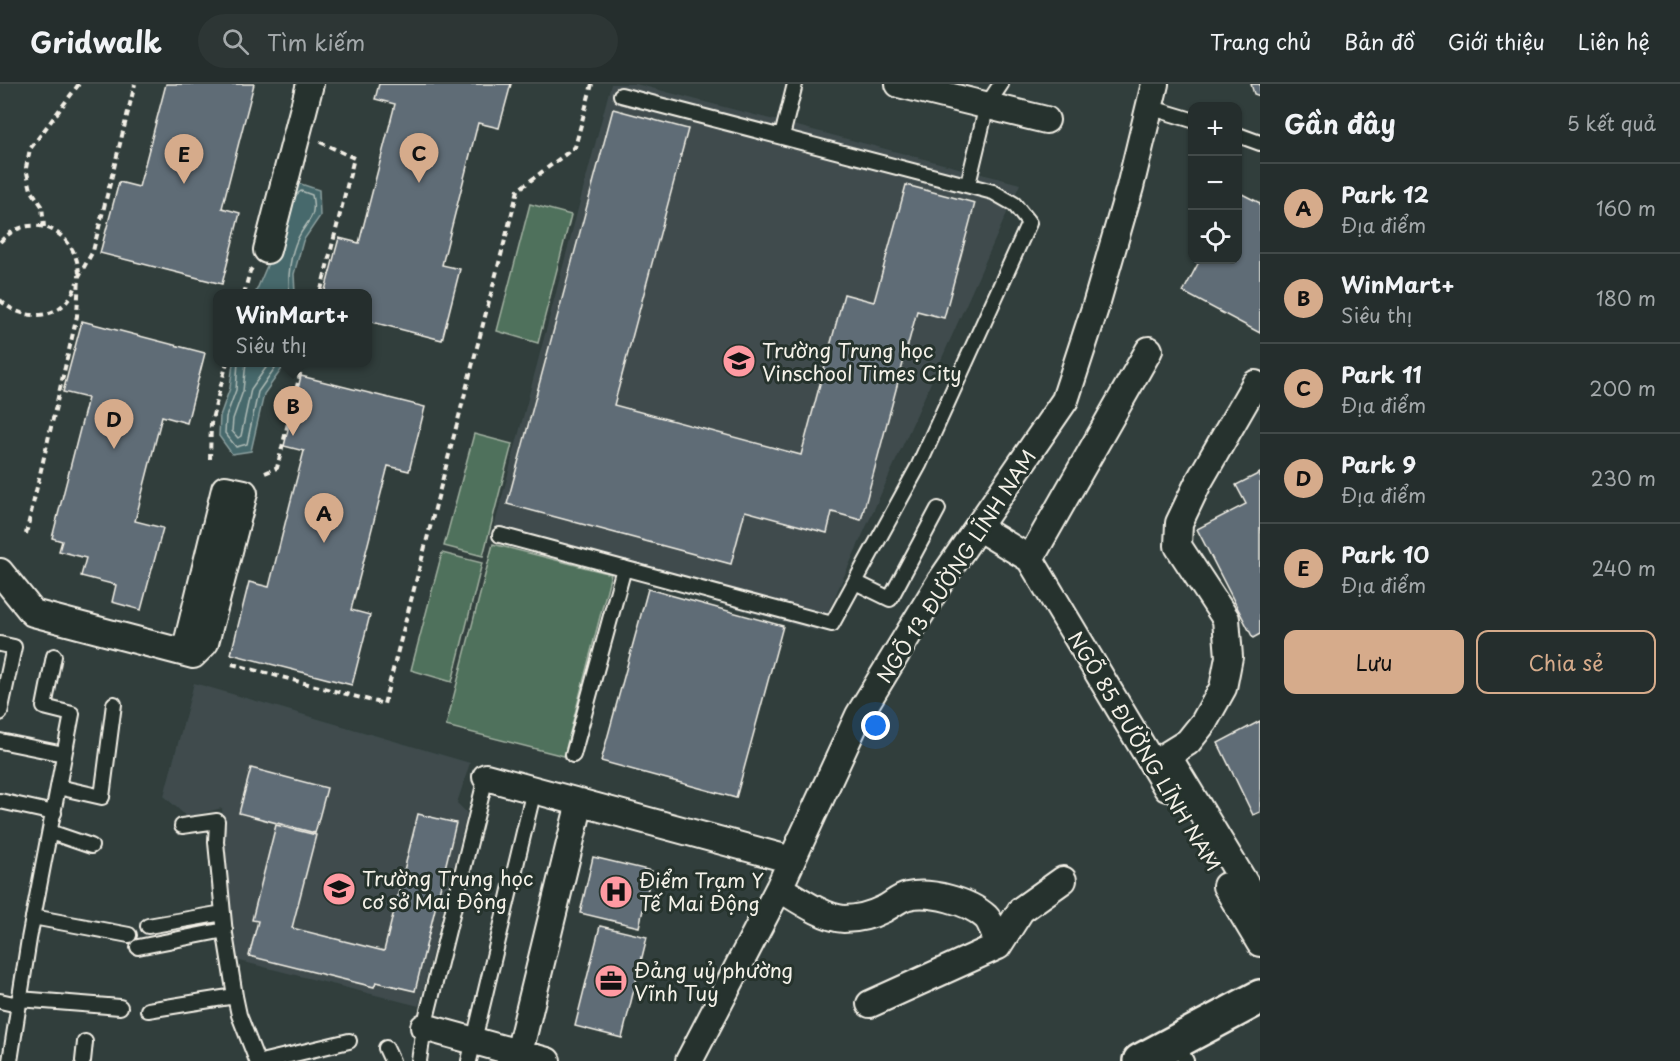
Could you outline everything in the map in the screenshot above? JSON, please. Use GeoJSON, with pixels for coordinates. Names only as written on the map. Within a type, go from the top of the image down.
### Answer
{"type":"FeatureCollection","features":[{"type":"Feature","properties":{"kind":"main road"},"geometry":{"type":"LineString","coordinates":[[1140,1061],[1181,1051],[1260,997]]}},
{"type":"Feature","properties":{"kind":"street"},"geometry":{"type":"LineString","coordinates":[[267,250],[310,84]]}},
{"type":"Feature","properties":{"kind":"street"},"geometry":{"type":"LineString","coordinates":[[899,84],[994,94],[1046,120]]}},
{"type":"Feature","properties":{"kind":"street","name":"NGÕ 13 ĐƯỜNG LĨNH NAM"},"geometry":{"type":"LineString","coordinates":[[689,1061],[779,888],[859,715],[940,582],[1065,400],[1096,305],[1130,187],[1152,96]]}},
{"type":"Feature","properties":{"kind":"street"},"geometry":{"type":"LineString","coordinates":[[1030,559],[1149,350]]}},
{"type":"Feature","properties":{"kind":"street"},"geometry":{"type":"LineString","coordinates":[[1260,389],[1255,384],[1198,483],[1179,523],[1178,546],[1226,619],[1229,657],[1224,688],[1204,722],[1188,742],[1167,755],[1260,908]]}},
{"type":"Feature","properties":{"kind":"street"},"geometry":{"type":"LineString","coordinates":[[225,489],[244,493],[205,643],[192,655],[188,640],[225,489]]}},
{"type":"Feature","properties":{"kind":"street","name":"NGÕ 85 ĐƯỜNG LĨNH NAM"},"geometry":{"type":"LineString","coordinates":[[978,528],[1030,559],[1260,943]]}},
{"type":"Feature","properties":{"kind":"street"},"geometry":{"type":"LineString","coordinates":[[0,572],[33,613],[192,655]]}},
{"type":"Feature","properties":{"kind":"street"},"geometry":{"type":"LineString","coordinates":[[486,777],[792,860]]}},
{"type":"Feature","properties":{"kind":"street"},"geometry":{"type":"LineString","coordinates":[[518,1057],[580,802]]}},
{"type":"Feature","properties":{"kind":"street"},"geometry":{"type":"LineString","coordinates":[[870,1004],[998,946],[1021,910],[1063,880]]}},
{"type":"Feature","properties":{"kind":"street"},"geometry":{"type":"LineString","coordinates":[[779,888],[833,918],[846,919],[868,916],[906,896],[935,895],[974,909],[987,918],[998,946]]}},
{"type":"Feature","properties":{"kind":"street"},"geometry":{"type":"LineString","coordinates":[[424,1027],[472,1051],[547,1061]]}},
{"type":"Feature","properties":{"kind":"lane"},"geometry":{"type":"LineString","coordinates":[[782,136],[795,84]]}},
{"type":"Feature","properties":{"kind":"lane"},"geometry":{"type":"LineString","coordinates":[[968,184],[994,94]]}},
{"type":"Feature","properties":{"kind":"lane"},"geometry":{"type":"LineString","coordinates":[[500,535],[832,624],[919,465],[1029,223],[1014,204],[993,192],[968,184],[621,95]]}},
{"type":"Feature","properties":{"kind":"lane"},"geometry":{"type":"LineString","coordinates":[[1152,96],[1188,118]]}},
{"type":"Feature","properties":{"kind":"lane"},"geometry":{"type":"LineString","coordinates":[[1242,136],[1260,143]]}},
{"type":"Feature","properties":{"kind":"lane"},"geometry":{"type":"LineString","coordinates":[[855,582],[890,599],[938,509]]}},
{"type":"Feature","properties":{"kind":"lane"},"geometry":{"type":"LineString","coordinates":[[573,755],[624,568]]}},
{"type":"Feature","properties":{"kind":"lane"},"geometry":{"type":"LineString","coordinates":[[0,644],[14,647],[0,713]]}},
{"type":"Feature","properties":{"kind":"lane"},"geometry":{"type":"LineString","coordinates":[[10,1061],[33,917],[72,714],[44,707],[54,656]]}},
{"type":"Feature","properties":{"kind":"lane"},"geometry":{"type":"LineString","coordinates":[[58,787],[102,797],[114,704]]}},
{"type":"Feature","properties":{"kind":"lane"},"geometry":{"type":"LineString","coordinates":[[0,741],[64,754]]}},
{"type":"Feature","properties":{"kind":"lane"},"geometry":{"type":"LineString","coordinates":[[419,1061],[424,1027],[486,777]]}},
{"type":"Feature","properties":{"kind":"lane"},"geometry":{"type":"LineString","coordinates":[[472,1051],[534,790]]}},
{"type":"Feature","properties":{"kind":"lane"},"geometry":{"type":"LineString","coordinates":[[0,801],[54,813]]}},
{"type":"Feature","properties":{"kind":"lane"},"geometry":{"type":"LineString","coordinates":[[182,826],[217,821],[216,842],[223,913],[235,996],[239,1015],[257,1061]]}},
{"type":"Feature","properties":{"kind":"lane"},"geometry":{"type":"LineString","coordinates":[[50,832],[91,846]]}},
{"type":"Feature","properties":{"kind":"lane"},"geometry":{"type":"LineString","coordinates":[[148,926],[223,913]]}},
{"type":"Feature","properties":{"kind":"lane"},"geometry":{"type":"LineString","coordinates":[[33,917],[129,935]]}},
{"type":"Feature","properties":{"kind":"lane"},"geometry":{"type":"LineString","coordinates":[[138,947],[225,930]]}},
{"type":"Feature","properties":{"kind":"lane"},"geometry":{"type":"LineString","coordinates":[[148,1010],[235,996]]}},
{"type":"Feature","properties":{"kind":"lane"},"geometry":{"type":"LineString","coordinates":[[0,1001],[120,1007]]}},
{"type":"Feature","properties":{"kind":"lane"},"geometry":{"type":"LineString","coordinates":[[265,1061],[349,1041]]}},
{"type":"Feature","properties":{"kind":"lane"},"geometry":{"type":"LineString","coordinates":[[83,1061],[85,1042]]}},
{"type":"Feature","properties":{"kind":"path"},"geometry":{"type":"LineString","coordinates":[[44,227],[42,206],[31,190],[26,168],[30,149],[79,84]]}},
{"type":"Feature","properties":{"kind":"path"},"geometry":{"type":"LineString","coordinates":[[0,300],[13,310],[26,315],[41,316],[55,311],[75,290],[79,276],[93,251],[135,84]]}},
{"type":"Feature","properties":{"kind":"path"},"geometry":{"type":"LineString","coordinates":[[232,664],[384,704],[518,190],[575,147],[592,84]]}},
{"type":"Feature","properties":{"kind":"path"},"geometry":{"type":"LineString","coordinates":[[298,131],[354,158],[321,289]]}},
{"type":"Feature","properties":{"kind":"path"},"geometry":{"type":"LineString","coordinates":[[0,242],[10,233],[21,228],[44,227],[56,231],[66,239],[74,250],[78,262],[77,316],[26,534]]}},
{"type":"Feature","properties":{"kind":"path"},"geometry":{"type":"LineString","coordinates":[[210,459],[211,423],[226,367]]}},
{"type":"Feature","properties":{"kind":"path"},"geometry":{"type":"LineString","coordinates":[[265,473],[277,468],[302,367]]}},
{"type":"Feature","properties":{"kind":"shaded area","name":"Trường Trung học Vinschool Times City"},"geometry":{"type":"Polygon","coordinates":[[[611,84],[636,84],[1020,184],[819,632],[491,539],[611,84]]]}},
{"type":"Feature","properties":{"kind":"shaded area","name":"Trường Trung học cơ sở Mai Động"},"geometry":{"type":"Polygon","coordinates":[[[194,683],[470,763],[457,803],[467,813],[419,1006],[236,960],[222,808],[187,817],[164,796],[194,683]]]}},
{"type":"Feature","properties":{"kind":"green space"},"geometry":{"type":"Polygon","coordinates":[[[530,204],[571,215],[538,343],[497,331],[530,204]]]}},
{"type":"Feature","properties":{"kind":"green space"},"geometry":{"type":"Polygon","coordinates":[[[474,434],[512,444],[483,556],[444,546],[474,434]]]}},
{"type":"Feature","properties":{"kind":"green space"},"geometry":{"type":"Polygon","coordinates":[[[493,544],[611,574],[564,756],[446,726],[493,544]]]}},
{"type":"Feature","properties":{"kind":"green space"},"geometry":{"type":"Polygon","coordinates":[[[442,553],[482,563],[452,682],[411,670],[442,553]]]}},
{"type":"Feature","properties":{"kind":"water"},"geometry":{"type":"Polygon","coordinates":[[[298,183],[319,190],[320,216],[303,241],[294,274],[295,289],[257,289],[281,233],[282,201],[298,183]]]}},
{"type":"Feature","properties":{"kind":"water"},"geometry":{"type":"Polygon","coordinates":[[[233,367],[283,367],[264,394],[251,451],[232,454],[219,436],[220,416],[230,388],[233,367]]]}},
{"type":"Feature","properties":{"kind":"building"},"geometry":{"type":"Polygon","coordinates":[[[166,84],[254,84],[222,208],[240,213],[222,284],[100,253],[119,182],[139,187],[166,84]]]}},
{"type":"Feature","properties":{"kind":"building"},"geometry":{"type":"Polygon","coordinates":[[[379,84],[511,84],[499,128],[478,123],[442,265],[460,269],[442,340],[372,322],[372,289],[325,289],[339,238],[359,243],[395,104],[375,99],[379,84]]]}},
{"type":"Feature","properties":{"kind":"building"},"geometry":{"type":"Polygon","coordinates":[[[1251,84],[1260,84],[1260,96],[1254,94],[1251,84]]]}},
{"type":"Feature","properties":{"kind":"building"},"geometry":{"type":"Polygon","coordinates":[[[613,109],[688,129],[614,405],[801,455],[844,294],[874,302],[906,185],[975,203],[944,318],[917,311],[861,520],[832,512],[827,533],[745,511],[731,564],[507,504],[613,109]]]}},
{"type":"Feature","properties":{"kind":"building"},"geometry":{"type":"Polygon","coordinates":[[[1242,194],[1260,203],[1260,333],[1183,292],[1198,264],[1242,264],[1242,194]]]}},
{"type":"Feature","properties":{"kind":"building"},"geometry":{"type":"Polygon","coordinates":[[[82,321],[205,353],[187,423],[162,416],[135,521],[163,528],[141,610],[112,602],[116,585],[81,576],[86,558],[59,551],[62,541],[52,538],[88,398],[63,392],[82,321]]]}},
{"type":"Feature","properties":{"kind":"building"},"geometry":{"type":"Polygon","coordinates":[[[301,376],[425,407],[409,471],[388,466],[351,610],[370,615],[352,685],[231,654],[249,582],[269,587],[304,451],[284,446],[301,376]]]}},
{"type":"Feature","properties":{"kind":"building"},"geometry":{"type":"Polygon","coordinates":[[[1260,473],[1260,634],[1253,638],[1197,529],[1246,504],[1236,485],[1260,473]]]}},
{"type":"Feature","properties":{"kind":"building"},"geometry":{"type":"Polygon","coordinates":[[[648,589],[783,626],[736,798],[601,761],[648,589]]]}},
{"type":"Feature","properties":{"kind":"building"},"geometry":{"type":"Polygon","coordinates":[[[1260,721],[1260,812],[1253,815],[1218,743],[1260,721]]]}},
{"type":"Feature","properties":{"kind":"building"},"geometry":{"type":"Polygon","coordinates":[[[251,768],[327,788],[315,833],[239,813],[251,768]]]}},
{"type":"Feature","properties":{"kind":"building"},"geometry":{"type":"Polygon","coordinates":[[[418,814],[456,823],[415,991],[376,982],[374,987],[249,956],[258,921],[252,920],[276,825],[316,835],[292,928],[384,951],[418,814]]]}},
{"type":"Feature","properties":{"kind":"building","name":"Điểm Trạm Y Tế Mai Động"},"geometry":{"type":"Polygon","coordinates":[[[593,857],[652,871],[639,927],[580,913],[593,857]]]}},
{"type":"Feature","properties":{"kind":"building","name":"Đảng uỷ phường Vĩnh Tuy"},"geometry":{"type":"Polygon","coordinates":[[[600,926],[647,937],[622,1038],[575,1026],[600,926]]]}},
{"type":"Feature","properties":{"kind":"place","name":"Park 11"},"geometry":{"type":"Point","coordinates":[419,183]}},
{"type":"Feature","properties":{"kind":"place","name":"Park 10"},"geometry":{"type":"Point","coordinates":[184,184]}},
{"type":"Feature","properties":{"kind":"place","name":"Trường Trung học Vinschool Times City"},"geometry":{"type":"Point","coordinates":[739,361]}},
{"type":"Feature","properties":{"kind":"place","name":"WinMart+"},"geometry":{"type":"Point","coordinates":[293,436]}},
{"type":"Feature","properties":{"kind":"place","name":"Park 9"},"geometry":{"type":"Point","coordinates":[114,449]}},
{"type":"Feature","properties":{"kind":"place","name":"Park 12"},"geometry":{"type":"Point","coordinates":[324,543]}},
{"type":"Feature","properties":{"kind":"place","name":"Trường Trung học cơ sở Mai Động"},"geometry":{"type":"Point","coordinates":[339,889]}},
{"type":"Feature","properties":{"kind":"place","name":"Điểm Trạm Y Tế Mai Động"},"geometry":{"type":"Point","coordinates":[616,892]}},
{"type":"Feature","properties":{"kind":"place","name":"Đảng uỷ phường Vĩnh Tuy"},"geometry":{"type":"Point","coordinates":[611,981]}}]}
